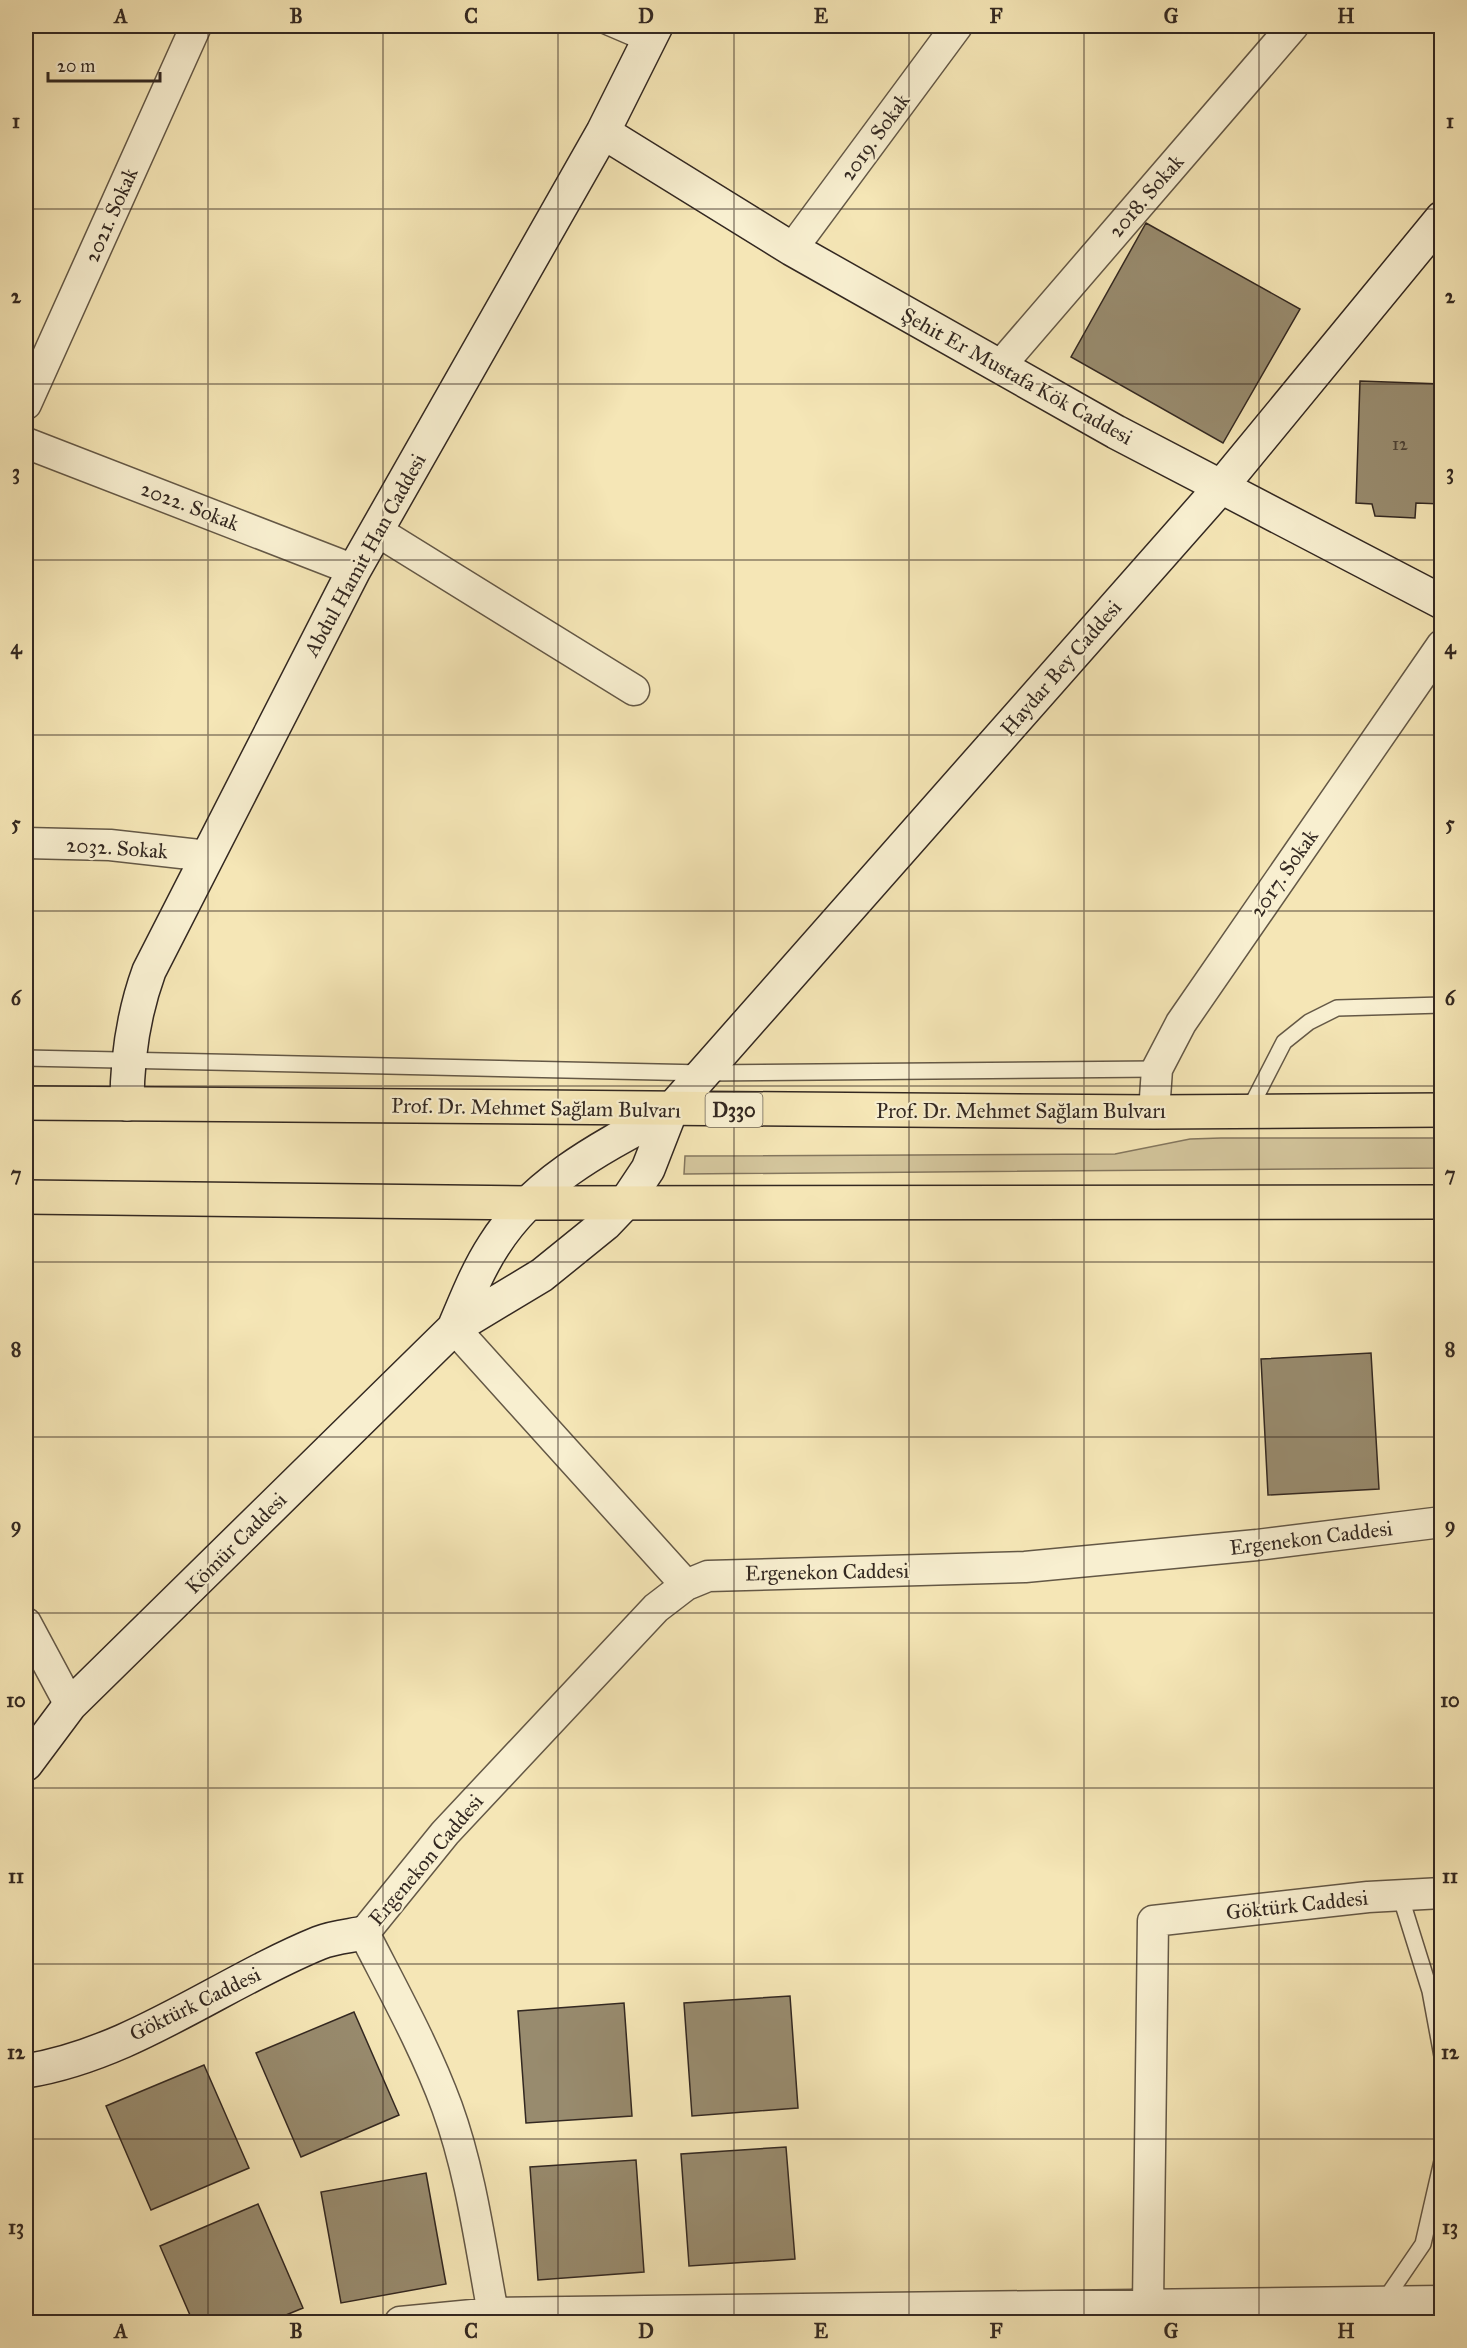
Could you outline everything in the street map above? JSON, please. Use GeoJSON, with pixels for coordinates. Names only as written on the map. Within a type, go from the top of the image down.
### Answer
{"type":"FeatureCollection","features":[{"type":"Feature","properties":{"kind":"highway","name":"Prof. Dr. Mehmet Sağlam Bulvarı"},"geometry":{"type":"LineString","coordinates":[[26,1103],[671,1110],[1154,1112],[1442,1110]]}},
{"type":"Feature","properties":{"kind":"highway"},"geometry":{"type":"LineString","coordinates":[[26,1197],[528,1203],[1442,1202]]}},
{"type":"Feature","properties":{"kind":"street","name":"2021. Sokak"},"geometry":{"type":"LineString","coordinates":[[26,404],[196,26]]}},
{"type":"Feature","properties":{"kind":"street","name":"2019. Sokak"},"geometry":{"type":"LineString","coordinates":[[792,249],[957,26]]}},
{"type":"Feature","properties":{"kind":"street","name":"2018. Sokak"},"geometry":{"type":"LineString","coordinates":[[1000,366],[1293,26]]}},
{"type":"Feature","properties":{"kind":"street","name":"Abdul Hamit Han Caddesi"},"geometry":{"type":"LineString","coordinates":[[127,1104],[127,1060],[134,1022],[149,971],[354,570],[603,132],[651,35]]}},
{"type":"Feature","properties":{"kind":"street","name":"Şehit Er Mustafa Kök Caddesi"},"geometry":{"type":"LineString","coordinates":[[603,132],[792,249],[1000,366],[1220,488],[1442,602]]}},
{"type":"Feature","properties":{"kind":"street","name":"Haydar Bey Caddesi"},"geometry":{"type":"LineString","coordinates":[[671,1110],[1220,488],[1442,218]]}},
{"type":"Feature","properties":{"kind":"street","name":"2022. Sokak"},"geometry":{"type":"LineString","coordinates":[[26,442],[354,570]]}},
{"type":"Feature","properties":{"kind":"street"},"geometry":{"type":"LineString","coordinates":[[377,531],[634,690]]}},
{"type":"Feature","properties":{"kind":"street","name":"2017. Sokak"},"geometry":{"type":"LineString","coordinates":[[1154,1112],[1157,1069],[1181,1023],[1442,645]]}},
{"type":"Feature","properties":{"kind":"street","name":"2032. Sokak"},"geometry":{"type":"LineString","coordinates":[[26,843],[111,844],[208,856]]}},
{"type":"Feature","properties":{"kind":"street"},"geometry":{"type":"LineString","coordinates":[[454,1328],[542,1275],[605,1224],[626,1202],[648,1168],[671,1110]]}},
{"type":"Feature","properties":{"kind":"street"},"geometry":{"type":"LineString","coordinates":[[454,1328],[494,1245],[528,1203],[562,1174],[612,1142],[671,1110]]}},
{"type":"Feature","properties":{"kind":"street"},"geometry":{"type":"LineString","coordinates":[[454,1328],[686,1585]]}},
{"type":"Feature","properties":{"kind":"street","name":"Kömür Caddesi"},"geometry":{"type":"LineString","coordinates":[[26,1764],[70,1705],[454,1328]]}},
{"type":"Feature","properties":{"kind":"street","name":"Ergenekon Caddesi"},"geometry":{"type":"LineString","coordinates":[[364,1933],[445,1833],[656,1608],[686,1585],[708,1576],[1024,1567],[1162,1555],[1442,1522]]}},
{"type":"Feature","properties":{"kind":"street"},"geometry":{"type":"LineString","coordinates":[[26,1623],[70,1705]]}},
{"type":"Feature","properties":{"kind":"street","name":"Göktürk Caddesi"},"geometry":{"type":"LineString","coordinates":[[1148,2305],[1153,1921],[1400,1895],[1442,1893]]}},
{"type":"Feature","properties":{"kind":"street"},"geometry":{"type":"LineString","coordinates":[[364,1933],[431,2066],[447,2109],[468,2174],[493,2313]]}},
{"type":"Feature","properties":{"kind":"street","name":"Göktürk Caddesi"},"geometry":{"type":"LineString","coordinates":[[26,2072],[56,2067],[184,2013],[321,1942],[364,1933]]}},
{"type":"Feature","properties":{"kind":"street"},"geometry":{"type":"LineString","coordinates":[[400,2322],[493,2313],[1442,2301]]}},
{"type":"Feature","properties":{"kind":"lane"},"geometry":{"type":"LineString","coordinates":[[605,26],[651,35]]}},
{"type":"Feature","properties":{"kind":"lane"},"geometry":{"type":"LineString","coordinates":[[1249,1110],[1284,1042],[1309,1022],[1337,1008],[1442,1005]]}},
{"type":"Feature","properties":{"kind":"lane"},"geometry":{"type":"LineString","coordinates":[[26,1058],[704,1073],[1157,1069]]}},
{"type":"Feature","properties":{"kind":"lane"},"geometry":{"type":"LineString","coordinates":[[1400,1895],[1430,1991],[1442,2056]]}},
{"type":"Feature","properties":{"kind":"lane"},"geometry":{"type":"LineString","coordinates":[[1384,2301],[1423,2244],[1442,2161]]}},
{"type":"Feature","properties":{"kind":"shaded area"},"geometry":{"type":"Polygon","coordinates":[[[1441,1138],[1441,1168],[684,1174],[685,1156],[1115,1154],[1190,1139],[1441,1138]]]}},
{"type":"Feature","properties":{"kind":"building"},"geometry":{"type":"Polygon","coordinates":[[[1146,223],[1300,309],[1223,443],[1071,357],[1146,223]]]}},
{"type":"Feature","properties":{"kind":"building"},"geometry":{"type":"Polygon","coordinates":[[[1360,381],[1442,384],[1442,504],[1416,503],[1415,518],[1375,516],[1372,504],[1356,503],[1360,381]]]}},
{"type":"Feature","properties":{"kind":"building"},"geometry":{"type":"Polygon","coordinates":[[[1371,1353],[1379,1489],[1268,1495],[1261,1359],[1371,1353]]]}},
{"type":"Feature","properties":{"kind":"building"},"geometry":{"type":"Polygon","coordinates":[[[790,1996],[798,2108],[692,2116],[684,2003],[790,1996]]]}},
{"type":"Feature","properties":{"kind":"building"},"geometry":{"type":"Polygon","coordinates":[[[624,2003],[632,2116],[526,2123],[518,2011],[624,2003]]]}},
{"type":"Feature","properties":{"kind":"building"},"geometry":{"type":"Polygon","coordinates":[[[354,2012],[399,2115],[301,2157],[256,2053],[354,2012]]]}},
{"type":"Feature","properties":{"kind":"building"},"geometry":{"type":"Polygon","coordinates":[[[204,2065],[249,2168],[151,2210],[106,2106],[204,2065]]]}},
{"type":"Feature","properties":{"kind":"building"},"geometry":{"type":"Polygon","coordinates":[[[786,2147],[795,2259],[689,2266],[681,2154],[786,2147]]]}},
{"type":"Feature","properties":{"kind":"building"},"geometry":{"type":"Polygon","coordinates":[[[636,2160],[644,2272],[538,2280],[530,2167],[636,2160]]]}},
{"type":"Feature","properties":{"kind":"building"},"geometry":{"type":"Polygon","coordinates":[[[426,2173],[446,2284],[341,2303],[321,2192],[426,2173]]]}},
{"type":"Feature","properties":{"kind":"building"},"geometry":{"type":"Polygon","coordinates":[[[258,2204],[303,2308],[269,2322],[193,2322],[160,2246],[258,2204]]]}}]}
